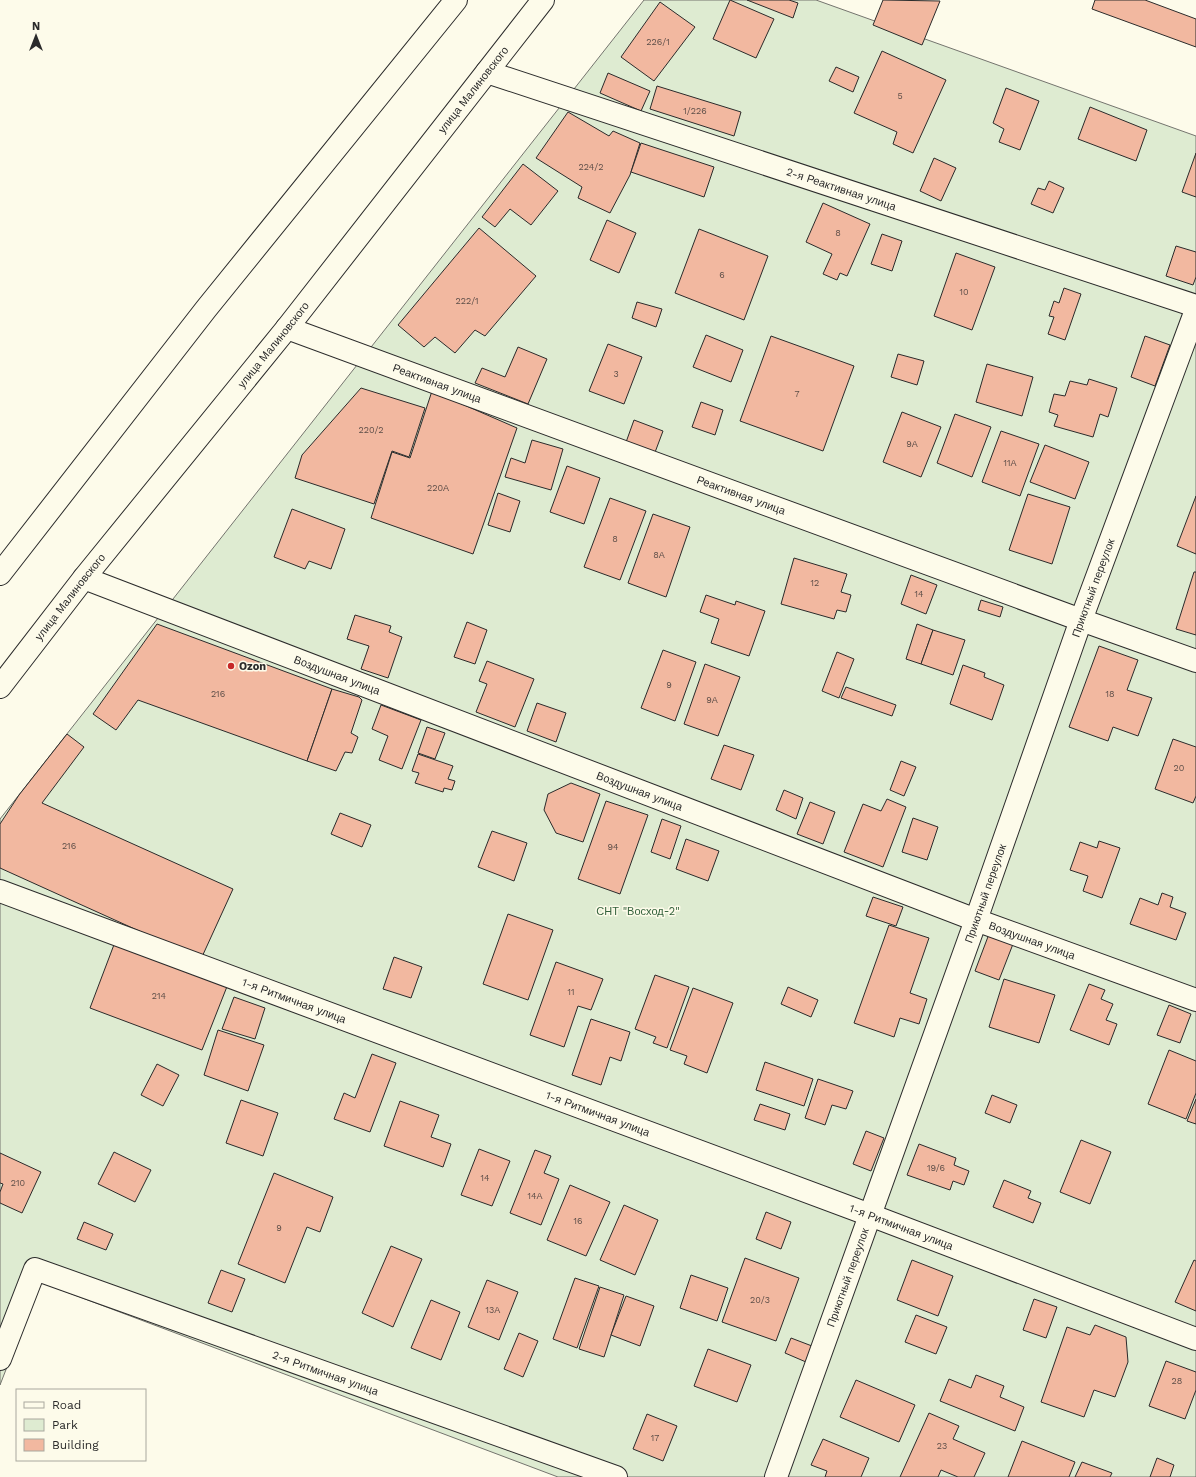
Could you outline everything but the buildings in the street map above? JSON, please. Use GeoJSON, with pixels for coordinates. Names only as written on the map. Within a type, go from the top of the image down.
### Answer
{"type":"FeatureCollection","features":[{"type":"Feature","properties":{"kind":"main road"},"geometry":{"type":"LineString","coordinates":[[0,574],[206,309],[456,0]]}},
{"type":"Feature","properties":{"kind":"main road","name":"улица Малиновского"},"geometry":{"type":"LineString","coordinates":[[0,687],[84,578],[286,328],[543,0]]}},
{"type":"Feature","properties":{"kind":"main road","name":"2-я Реактивная улица"},"geometry":{"type":"LineString","coordinates":[[487,72],[1196,306]]}},
{"type":"Feature","properties":{"kind":"main road","name":"Приютный переулок"},"geometry":{"type":"LineString","coordinates":[[776,1477],[976,920],[1081,620],[1196,310]]}},
{"type":"Feature","properties":{"kind":"main road","name":"Реактивная улица"},"geometry":{"type":"LineString","coordinates":[[286,328],[1196,661]]}},
{"type":"Feature","properties":{"kind":"main road","name":"Воздушная улица"},"geometry":{"type":"LineString","coordinates":[[84,578],[976,920],[1196,1000]]}},
{"type":"Feature","properties":{"kind":"main road","name":"1-я Ритмичная улица"},"geometry":{"type":"LineString","coordinates":[[0,891],[870,1215],[1196,1339]]}},
{"type":"Feature","properties":{"kind":"main road","name":"2-я Ритмичная улица"},"geometry":{"type":"LineString","coordinates":[[0,1359],[35,1268],[616,1477]]}},
{"type":"Feature","properties":{"kind":"green space","name":"СНТ \"Восход-2\""},"geometry":{"type":"Polygon","coordinates":[[[644,0],[816,0],[1196,136],[1196,1477],[558,1477],[40,1282],[0,1385],[0,819],[644,0]]]}},
{"type":"Feature","properties":{"kind":"place","name":"Ozon"},"geometry":{"type":"Point","coordinates":[231,666]}}]}
